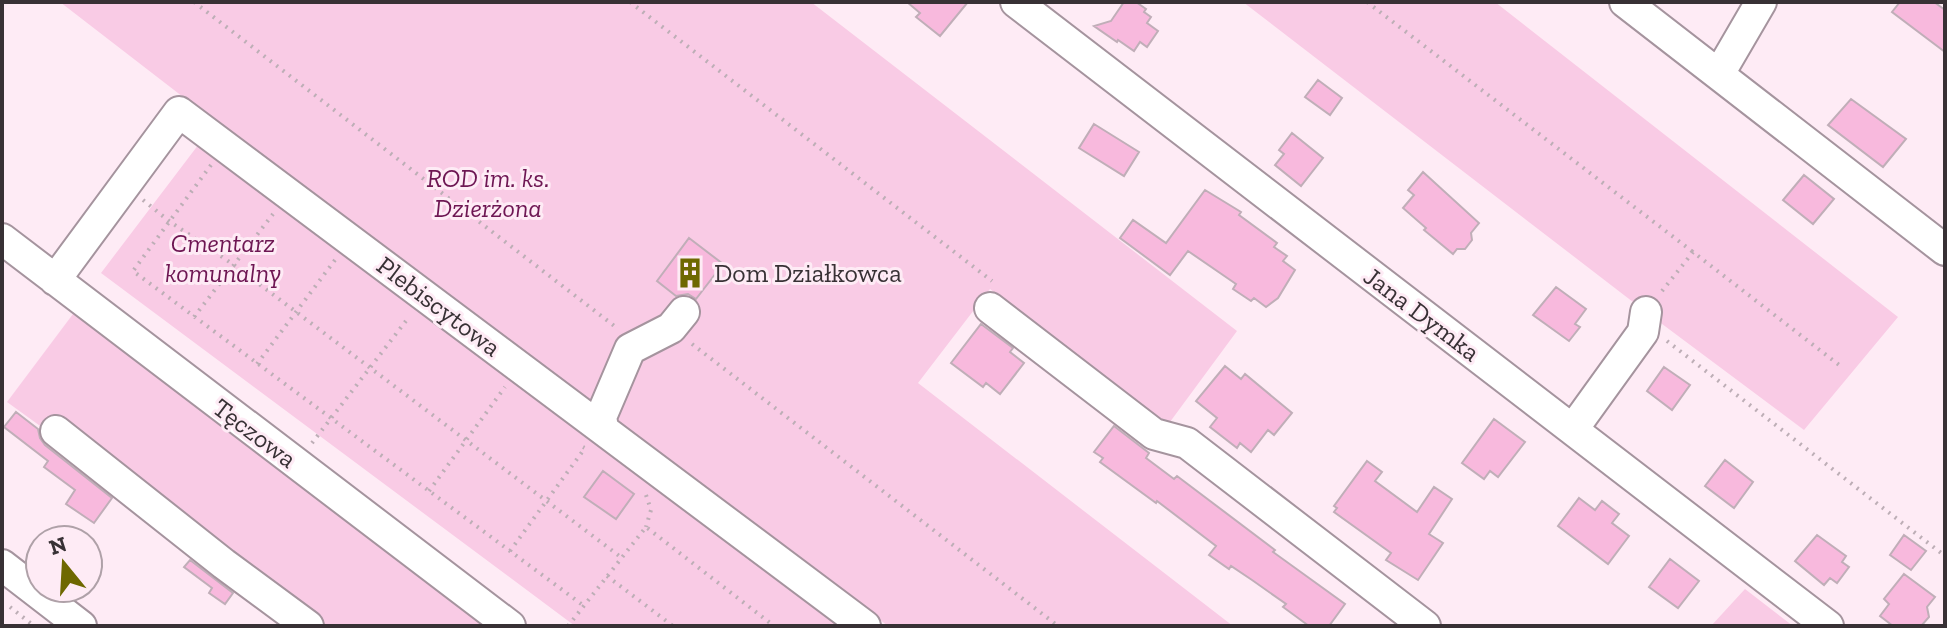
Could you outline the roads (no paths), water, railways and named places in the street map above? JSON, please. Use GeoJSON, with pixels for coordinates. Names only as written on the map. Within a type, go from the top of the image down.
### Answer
{"type":"FeatureCollection","features":[{"type":"Feature","properties":{"kind":"street","name":"Jana Dymka"},"geometry":{"type":"LineString","coordinates":[[1016,2],[1828,626]]}},
{"type":"Feature","properties":{"kind":"street"},"geometry":{"type":"LineString","coordinates":[[1625,2],[1945,250]]}},
{"type":"Feature","properties":{"kind":"street"},"geometry":{"type":"LineString","coordinates":[[1719,74],[1761,2]]}},
{"type":"Feature","properties":{"kind":"street","name":"Plebiscytowa"},"geometry":{"type":"LineString","coordinates":[[55,280],[179,112],[865,626]]}},
{"type":"Feature","properties":{"kind":"street","name":"Tęczowa"},"geometry":{"type":"LineString","coordinates":[[2,239],[510,626]]}},
{"type":"Feature","properties":{"kind":"street"},"geometry":{"type":"LineString","coordinates":[[993,296],[1154,434],[1187,443],[1425,626]]}},
{"type":"Feature","properties":{"kind":"street"},"geometry":{"type":"LineString","coordinates":[[603,428],[601,417],[630,349],[678,320]]}},
{"type":"Feature","properties":{"kind":"street"},"geometry":{"type":"LineString","coordinates":[[1573,429],[1645,322]]}},
{"type":"Feature","properties":{"kind":"street"},"geometry":{"type":"LineString","coordinates":[[56,431],[308,626]]}},
{"type":"Feature","properties":{"kind":"street"},"geometry":{"type":"LineString","coordinates":[[2,565],[81,626]]}},
{"type":"Feature","properties":{"kind":"place","name":"Dom Działkowca"},"geometry":{"type":"Point","coordinates":[690,273]}},
{"type":"Feature","properties":{"kind":"park label","name":"ROD im. ks. Dzierżona"},"geometry":{"type":"Point","coordinates":[488,193]}},
{"type":"Feature","properties":{"kind":"park label","name":"Cmentarz komunalny"},"geometry":{"type":"Point","coordinates":[223,258]}}]}
